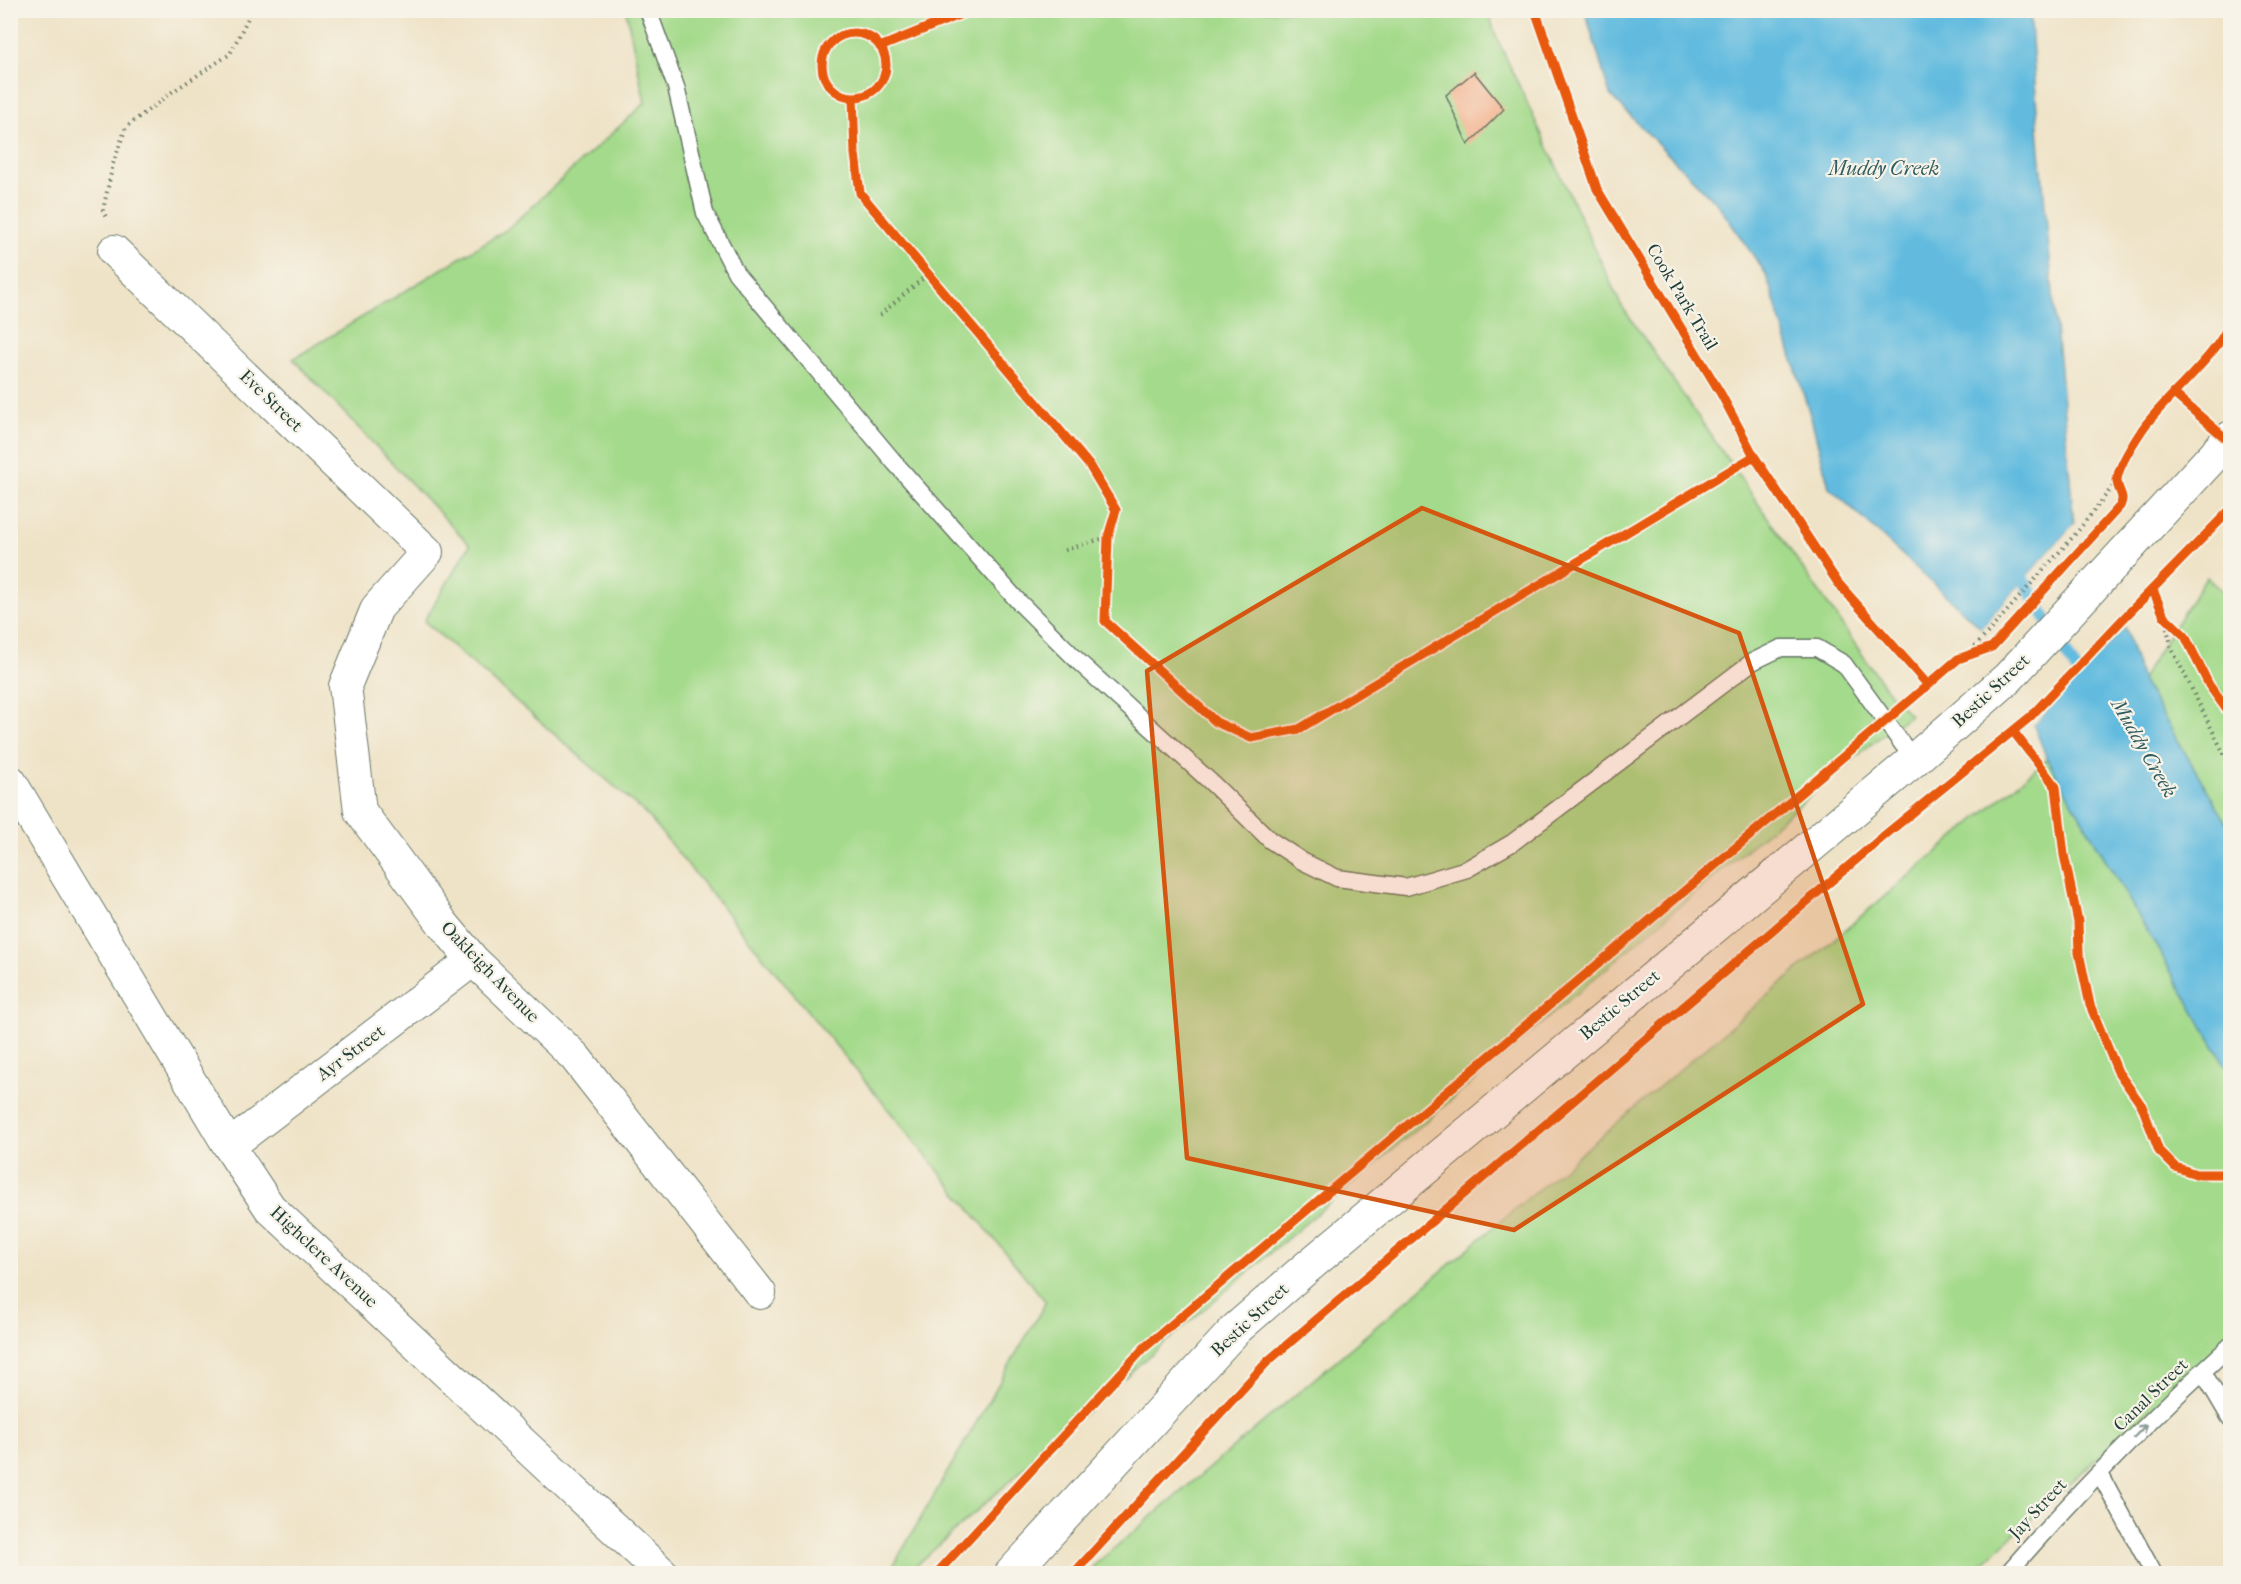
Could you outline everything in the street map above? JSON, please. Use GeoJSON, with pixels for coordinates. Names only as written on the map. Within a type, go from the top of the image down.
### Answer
{"type":"FeatureCollection","features":[{"type":"Feature","properties":{"kind":"main road","name":"Bestic Street"},"geometry":{"type":"LineString","coordinates":[[1011,1574],[1236,1329],[1914,760],[2008,678],[2230,438]]}},
{"type":"Feature","properties":{"kind":"street","name":"Eve Street"},"geometry":{"type":"LineString","coordinates":[[114,251],[427,552]]}},
{"type":"Feature","properties":{"kind":"street","name":"Oakleigh Avenue"},"geometry":{"type":"LineString","coordinates":[[427,552],[377,608],[345,686],[360,811],[443,924],[473,960],[575,1057],[760,1293]]}},
{"type":"Feature","properties":{"kind":"street","name":"Highclere Avenue"},"geometry":{"type":"LineString","coordinates":[[10,781],[229,1146],[270,1208],[663,1574]]}},
{"type":"Feature","properties":{"kind":"street","name":"Ayr Street"},"geometry":{"type":"LineString","coordinates":[[229,1146],[473,960]]}},
{"type":"Feature","properties":{"kind":"lane"},"geometry":{"type":"LineString","coordinates":[[648,10],[676,87],[705,213],[736,273],[896,463],[1017,600],[1270,840],[1302,861],[1337,879],[1406,887],[1467,869],[1512,843],[1752,662],[1781,648],[1817,648],[1844,664],[1914,760]]}},
{"type":"Feature","properties":{"kind":"lane","name":"Canal Street"},"geometry":{"type":"LineString","coordinates":[[2099,1472],[2230,1346]]}},
{"type":"Feature","properties":{"kind":"lane"},"geometry":{"type":"LineString","coordinates":[[2203,1372],[2230,1418]]}},
{"type":"Feature","properties":{"kind":"lane"},"geometry":{"type":"LineString","coordinates":[[2099,1472],[2154,1574]]}},
{"type":"Feature","properties":{"kind":"lane","name":"Jay Street"},"geometry":{"type":"LineString","coordinates":[[2007,1574],[2099,1472]]}},
{"type":"Feature","properties":{"kind":"path"},"geometry":{"type":"LineString","coordinates":[[107,219],[102,210],[113,164],[126,127],[172,92],[230,54],[252,10]]}},
{"type":"Feature","properties":{"kind":"path"},"geometry":{"type":"LineString","coordinates":[[920,265],[935,283]]}},
{"type":"Feature","properties":{"kind":"path"},"geometry":{"type":"LineString","coordinates":[[880,315],[928,274]]}},
{"type":"Feature","properties":{"kind":"path"},"geometry":{"type":"LineString","coordinates":[[1962,658],[2078,531],[2117,482],[2120,471]]}},
{"type":"Feature","properties":{"kind":"path"},"geometry":{"type":"LineString","coordinates":[[2117,482],[2123,494]]}},
{"type":"Feature","properties":{"kind":"path"},"geometry":{"type":"LineString","coordinates":[[1065,550],[1109,533],[1107,548]]}},
{"type":"Feature","properties":{"kind":"path"},"geometry":{"type":"LineString","coordinates":[[2162,612],[2178,630]]}},
{"type":"Feature","properties":{"kind":"path"},"geometry":{"type":"LineString","coordinates":[[2162,612],[2172,649],[2230,766]]}},
{"type":"Feature","properties":{"kind":"path"},"geometry":{"type":"LineString","coordinates":[[1962,658],[1984,650]]}},
{"type":"Feature","properties":{"kind":"highlighted area"},"geometry":{"type":"Polygon","coordinates":[[[1422,508],[1739,633],[1863,1004],[1514,1230],[1187,1158],[1147,671],[1422,508]]]}},
{"type":"Feature","properties":{"kind":"green space"},"geometry":{"type":"Polygon","coordinates":[[[626,11],[1488,11],[1495,34],[1621,305],[1886,689],[1910,715],[1865,749],[1143,1361],[908,1573],[889,1573],[1046,1302],[646,814],[424,621],[470,545],[293,359],[506,230],[645,103],[626,11]]]}},
{"type":"Feature","properties":{"kind":"green space"},"geometry":{"type":"Polygon","coordinates":[[[2206,577],[2230,598],[2230,828],[2141,679],[2206,577]]]}},
{"type":"Feature","properties":{"kind":"green space"},"geometry":{"type":"Polygon","coordinates":[[[2047,759],[2230,1073],[2230,1337],[1972,1573],[1242,1572],[1240,1574],[1100,1574],[1092,1567],[2047,759]]]}},
{"type":"Feature","properties":{"kind":"water","name":"Muddy Creek"},"geometry":{"type":"Polygon","coordinates":[[[1585,11],[2030,11],[2039,140],[2074,524],[1981,628],[1829,487],[1812,421],[1766,274],[1719,206],[1610,95],[1585,11]]]}},
{"type":"Feature","properties":{"kind":"water"},"geometry":{"type":"Polygon","coordinates":[[[2125,627],[2141,679],[2230,828],[2230,1073],[2047,759],[2034,725],[2125,627]]]}},
{"type":"Feature","properties":{"kind":"pier"},"geometry":{"type":"Polygon","coordinates":[[[2074,524],[2075,527],[1983,631],[1981,628],[2074,524]]]}},
{"type":"Feature","properties":{"kind":"pier"},"geometry":{"type":"Polygon","coordinates":[[[2124,624],[2125,627],[2034,725],[2033,722],[2124,624]]]}},
{"type":"Feature","properties":{"kind":"building"},"geometry":{"type":"Polygon","coordinates":[[[1474,72],[1504,109],[1468,145],[1446,95],[1474,72]]]}},
{"type":"Feature","properties":{"kind":"waterway","name":"Muddy Creek"},"geometry":{"type":"LineString","coordinates":[[2016,567],[2087,689]]}},
{"type":"Feature","properties":{"kind":"cycle path"},"geometry":{"type":"LineString","coordinates":[[880,47],[971,10]]}},
{"type":"Feature","properties":{"kind":"cycle path","name":"Cook Park Trail"},"geometry":{"type":"LineString","coordinates":[[1535,10],[1597,189],[1721,394],[1754,456],[1838,583],[1928,685],[1958,659],[1992,647],[2120,506],[2122,496],[2117,484],[2120,468],[2151,418],[2205,360],[2226,331],[2230,319],[2230,296]]}},
{"type":"Feature","properties":{"kind":"cycle path"},"geometry":{"type":"LineString","coordinates":[[854,33],[872,39],[880,47],[886,65],[880,83],[872,91],[854,97],[836,91],[828,83],[822,65],[828,47],[836,39],[854,33]]}},
{"type":"Feature","properties":{"kind":"cycle path"},"geometry":{"type":"LineString","coordinates":[[853,97],[855,154],[860,193],[1089,465],[1116,510],[1108,537],[1105,621],[1216,722],[1251,738],[1299,729],[1754,456]]}},
{"type":"Feature","properties":{"kind":"cycle path"},"geometry":{"type":"LineString","coordinates":[[2173,393],[2230,442]]}},
{"type":"Feature","properties":{"kind":"cycle path"},"geometry":{"type":"LineString","coordinates":[[1073,1574],[1268,1361],[1885,835],[2030,717],[2230,510]]}},
{"type":"Feature","properties":{"kind":"cycle path"},"geometry":{"type":"LineString","coordinates":[[2153,590],[2164,616],[2185,636],[2209,685],[2230,714]]}},
{"type":"Feature","properties":{"kind":"cycle path"},"geometry":{"type":"LineString","coordinates":[[936,1574],[1144,1348],[1928,685]]}},
{"type":"Feature","properties":{"kind":"cycle path"},"geometry":{"type":"LineString","coordinates":[[2013,731],[2056,787],[2064,855],[2078,922],[2079,953],[2090,1005],[2118,1072],[2142,1106],[2159,1151],[2175,1167],[2196,1174],[2222,1174],[2230,1170]]}}]}
